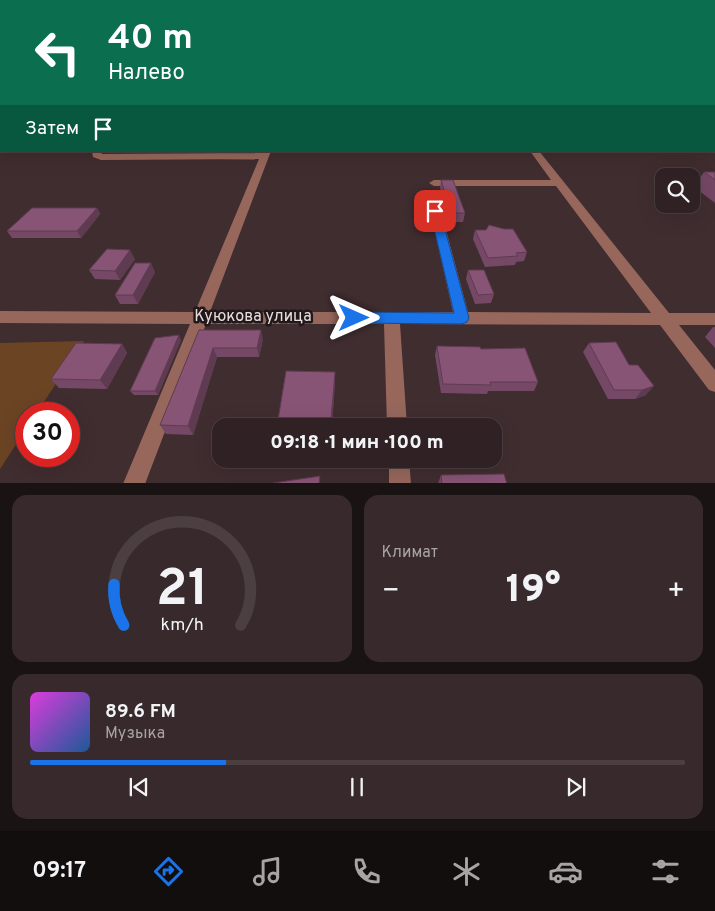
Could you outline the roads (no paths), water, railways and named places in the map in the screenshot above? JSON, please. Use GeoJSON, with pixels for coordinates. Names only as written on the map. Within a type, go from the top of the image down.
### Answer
{"type":"FeatureCollection","features":[{"type":"Feature","properties":{"kind":"street"},"geometry":{"type":"LineString","coordinates":[[96,152],[96,155],[100,156],[266,154],[134,483]]}},
{"type":"Feature","properties":{"kind":"street"},"geometry":{"type":"LineString","coordinates":[[535,152],[666,318],[715,384]]}},
{"type":"Feature","properties":{"kind":"street"},"geometry":{"type":"LineString","coordinates":[[462,318],[432,188],[559,183]]}},
{"type":"Feature","properties":{"kind":"street","name":"Куюкова улица"},"geometry":{"type":"LineString","coordinates":[[0,317],[715,319]]}},
{"type":"Feature","properties":{"kind":"street"},"geometry":{"type":"LineString","coordinates":[[392,318],[397,418]]}},
{"type":"Feature","properties":{"kind":"street"},"geometry":{"type":"LineString","coordinates":[[399,468],[400,483]]}}]}
